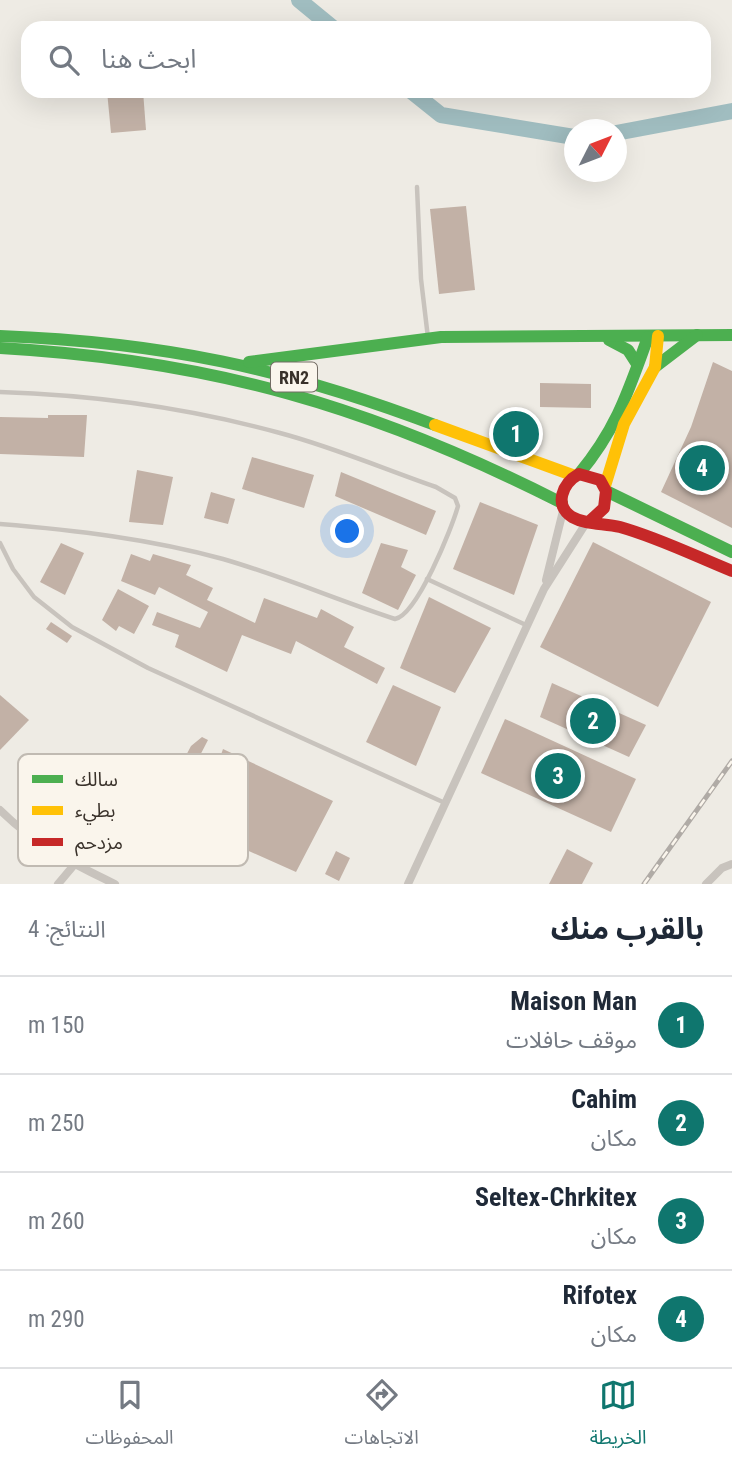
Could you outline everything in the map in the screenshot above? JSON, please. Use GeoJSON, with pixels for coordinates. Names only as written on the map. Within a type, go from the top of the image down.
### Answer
{"type":"FeatureCollection","features":[{"type":"Feature","properties":{"kind":"main road"},"geometry":{"type":"LineString","coordinates":[[589,520],[605,508],[605,489],[624,424],[655,367],[697,335]]}},
{"type":"Feature","properties":{"kind":"main road"},"geometry":{"type":"LineString","coordinates":[[235,362],[306,357],[428,338],[732,335]]}},
{"type":"Feature","properties":{"kind":"main road","name":"RN2"},"geometry":{"type":"LineString","coordinates":[[0,336],[99,341],[235,362],[377,402],[577,475],[594,476],[605,489],[732,552]]}},
{"type":"Feature","properties":{"kind":"main road"},"geometry":{"type":"LineString","coordinates":[[563,505],[562,490],[602,446],[620,415],[637,364],[653,337]]}},
{"type":"Feature","properties":{"kind":"main road"},"geometry":{"type":"LineString","coordinates":[[653,337],[655,367]]}},
{"type":"Feature","properties":{"kind":"main road"},"geometry":{"type":"LineString","coordinates":[[595,338],[621,345],[637,364]]}},
{"type":"Feature","properties":{"kind":"main road","name":"RN2"},"geometry":{"type":"LineString","coordinates":[[0,348],[129,358],[290,390],[405,429],[521,481],[563,505],[572,517],[636,533],[732,571]]}},
{"type":"Feature","properties":{"kind":"street"},"geometry":{"type":"LineString","coordinates":[[544,589],[563,505]]}},
{"type":"Feature","properties":{"kind":"street"},"geometry":{"type":"LineString","coordinates":[[408,884],[544,589],[589,520]]}},
{"type":"Feature","properties":{"kind":"street"},"geometry":{"type":"LineString","coordinates":[[0,810],[18,825]]}},
{"type":"Feature","properties":{"kind":"street"},"geometry":{"type":"LineString","coordinates":[[706,884],[722,868],[732,864]]}},
{"type":"Feature","properties":{"kind":"street"},"geometry":{"type":"LineString","coordinates":[[58,884],[74,866],[115,884]]}},
{"type":"Feature","properties":{"kind":"lane"},"geometry":{"type":"LineString","coordinates":[[417,187],[421,279],[428,338]]}},
{"type":"Feature","properties":{"kind":"lane"},"geometry":{"type":"LineString","coordinates":[[0,392],[92,398],[201,413],[309,442],[444,491],[455,498],[457,509],[427,579],[408,611],[395,619],[315,588],[193,552],[80,532],[0,524]]}},
{"type":"Feature","properties":{"kind":"lane"},"geometry":{"type":"LineString","coordinates":[[0,542],[13,569],[34,597],[72,627],[148,668],[445,803]]}},
{"type":"Feature","properties":{"kind":"lane"},"geometry":{"type":"LineString","coordinates":[[427,579],[527,626]]}},
{"type":"Feature","properties":{"kind":"building"},"geometry":{"type":"Polygon","coordinates":[[[108,98],[144,98],[146,130],[111,133],[108,98]]]}},
{"type":"Feature","properties":{"kind":"building"},"geometry":{"type":"Polygon","coordinates":[[[466,206],[475,290],[439,294],[430,209],[466,206]]]}},
{"type":"Feature","properties":{"kind":"building"},"geometry":{"type":"Polygon","coordinates":[[[713,362],[732,371],[732,528],[661,492],[691,427],[713,362]]]}},
{"type":"Feature","properties":{"kind":"building"},"geometry":{"type":"Polygon","coordinates":[[[540,383],[591,384],[591,408],[540,407],[540,383]]]}},
{"type":"Feature","properties":{"kind":"building"},"geometry":{"type":"Polygon","coordinates":[[[48,415],[87,415],[84,457],[0,454],[0,417],[48,418],[48,415]]]}},
{"type":"Feature","properties":{"kind":"building"},"geometry":{"type":"Polygon","coordinates":[[[252,457],[314,475],[304,508],[242,489],[252,457]]]}},
{"type":"Feature","properties":{"kind":"building"},"geometry":{"type":"Polygon","coordinates":[[[137,470],[173,477],[163,525],[129,522],[137,470]]]}},
{"type":"Feature","properties":{"kind":"building"},"geometry":{"type":"Polygon","coordinates":[[[341,472],[436,511],[426,535],[335,496],[341,472]]]}},
{"type":"Feature","properties":{"kind":"building"},"geometry":{"type":"Polygon","coordinates":[[[211,492],[235,499],[228,524],[204,518],[211,492]]]}},
{"type":"Feature","properties":{"kind":"building"},"geometry":{"type":"Polygon","coordinates":[[[480,502],[538,525],[514,595],[453,569],[480,502]]]}},
{"type":"Feature","properties":{"kind":"building"},"geometry":{"type":"Polygon","coordinates":[[[593,542],[711,602],[658,707],[540,647],[593,542]]]}},
{"type":"Feature","properties":{"kind":"building"},"geometry":{"type":"Polygon","coordinates":[[[61,543],[84,553],[65,595],[40,582],[61,543]]]}},
{"type":"Feature","properties":{"kind":"building"},"geometry":{"type":"Polygon","coordinates":[[[381,543],[408,550],[401,567],[416,575],[398,610],[362,593],[381,543]]]}},
{"type":"Feature","properties":{"kind":"building"},"geometry":{"type":"Polygon","coordinates":[[[131,554],[150,561],[153,554],[191,565],[186,575],[213,588],[207,600],[255,623],[264,598],[317,618],[321,609],[354,627],[344,647],[385,668],[377,684],[296,641],[291,654],[242,635],[227,672],[175,647],[179,635],[152,625],[157,612],[200,628],[208,612],[159,587],[155,595],[121,581],[131,554]]]}},
{"type":"Feature","properties":{"kind":"building"},"geometry":{"type":"Polygon","coordinates":[[[118,589],[149,606],[134,634],[119,626],[116,631],[102,620],[118,589]]]}},
{"type":"Feature","properties":{"kind":"building"},"geometry":{"type":"Polygon","coordinates":[[[429,597],[491,628],[455,693],[400,668],[429,597]]]}},
{"type":"Feature","properties":{"kind":"building"},"geometry":{"type":"Polygon","coordinates":[[[51,622],[72,636],[67,643],[46,629],[51,622]]]}},
{"type":"Feature","properties":{"kind":"building"},"geometry":{"type":"Polygon","coordinates":[[[552,683],[646,725],[629,757],[540,717],[552,683]]]}},
{"type":"Feature","properties":{"kind":"building"},"geometry":{"type":"Polygon","coordinates":[[[393,685],[441,707],[416,766],[366,742],[393,685]]]}},
{"type":"Feature","properties":{"kind":"building"},"geometry":{"type":"Polygon","coordinates":[[[0,695],[29,720],[0,750],[0,695]]]}},
{"type":"Feature","properties":{"kind":"building"},"geometry":{"type":"Polygon","coordinates":[[[505,719],[636,779],[611,832],[481,773],[505,719]]]}},
{"type":"Feature","properties":{"kind":"building"},"geometry":{"type":"Polygon","coordinates":[[[202,737],[208,740],[201,754],[187,754],[191,746],[202,737]]]}},
{"type":"Feature","properties":{"kind":"building"},"geometry":{"type":"Polygon","coordinates":[[[223,749],[234,754],[221,754],[223,749]]]}},
{"type":"Feature","properties":{"kind":"building"},"geometry":{"type":"Polygon","coordinates":[[[248,761],[333,801],[296,872],[248,851],[248,761]]]}},
{"type":"Feature","properties":{"kind":"building"},"geometry":{"type":"Polygon","coordinates":[[[567,849],[593,863],[582,884],[549,884],[567,849]]]}},
{"type":"Feature","properties":{"kind":"building"},"geometry":{"type":"Polygon","coordinates":[[[336,851],[350,858],[339,881],[325,874],[336,851]]]}},
{"type":"Feature","properties":{"kind":"waterway"},"geometry":{"type":"LineString","coordinates":[[299,0],[324,21]]}},
{"type":"Feature","properties":{"kind":"waterway"},"geometry":{"type":"LineString","coordinates":[[420,98],[441,115],[564,135]]}},
{"type":"Feature","properties":{"kind":"waterway"},"geometry":{"type":"LineString","coordinates":[[627,131],[732,111]]}},
{"type":"Feature","properties":{"kind":"railway"},"geometry":{"type":"LineString","coordinates":[[644,884],[732,761]]}},
{"type":"Feature","properties":{"kind":"traffic: fast"},"geometry":{"type":"LineString","coordinates":[[655,367],[697,335]]}},
{"type":"Feature","properties":{"kind":"traffic: fast"},"geometry":{"type":"LineString","coordinates":[[249,362],[441,337],[732,335]]}},
{"type":"Feature","properties":{"kind":"traffic: fast"},"geometry":{"type":"LineString","coordinates":[[0,336],[115,344],[222,361],[326,388],[435,425]]}},
{"type":"Feature","properties":{"kind":"traffic: fast"},"geometry":{"type":"LineString","coordinates":[[579,474],[612,425],[648,337]]}},
{"type":"Feature","properties":{"kind":"traffic: fast"},"geometry":{"type":"LineString","coordinates":[[609,340],[628,350],[637,364]]}},
{"type":"Feature","properties":{"kind":"traffic: fast"},"geometry":{"type":"LineString","coordinates":[[0,348],[77,354],[151,364],[290,394],[424,440],[562,503]]}},
{"type":"Feature","properties":{"kind":"traffic: fast"},"geometry":{"type":"LineString","coordinates":[[606,491],[732,552]]}},
{"type":"Feature","properties":{"kind":"traffic: slow"},"geometry":{"type":"LineString","coordinates":[[605,486],[624,424],[655,367],[658,336]]}},
{"type":"Feature","properties":{"kind":"traffic: slow"},"geometry":{"type":"LineString","coordinates":[[435,425],[575,476]]}},
{"type":"Feature","properties":{"kind":"traffic: jam"},"geometry":{"type":"LineString","coordinates":[[591,520],[604,508],[606,491],[600,480],[579,474],[568,483],[562,494],[563,506],[572,517],[634,531],[732,571]]}},
{"type":"Feature","properties":{"kind":"place","name":"Maison Man"},"geometry":{"type":"Point","coordinates":[516,434]}},
{"type":"Feature","properties":{"kind":"place","name":"Rifotex"},"geometry":{"type":"Point","coordinates":[702,468]}},
{"type":"Feature","properties":{"kind":"place","name":"Cahim"},"geometry":{"type":"Point","coordinates":[593,721]}},
{"type":"Feature","properties":{"kind":"place","name":"Seltex-Chrkitex"},"geometry":{"type":"Point","coordinates":[558,776]}}]}
